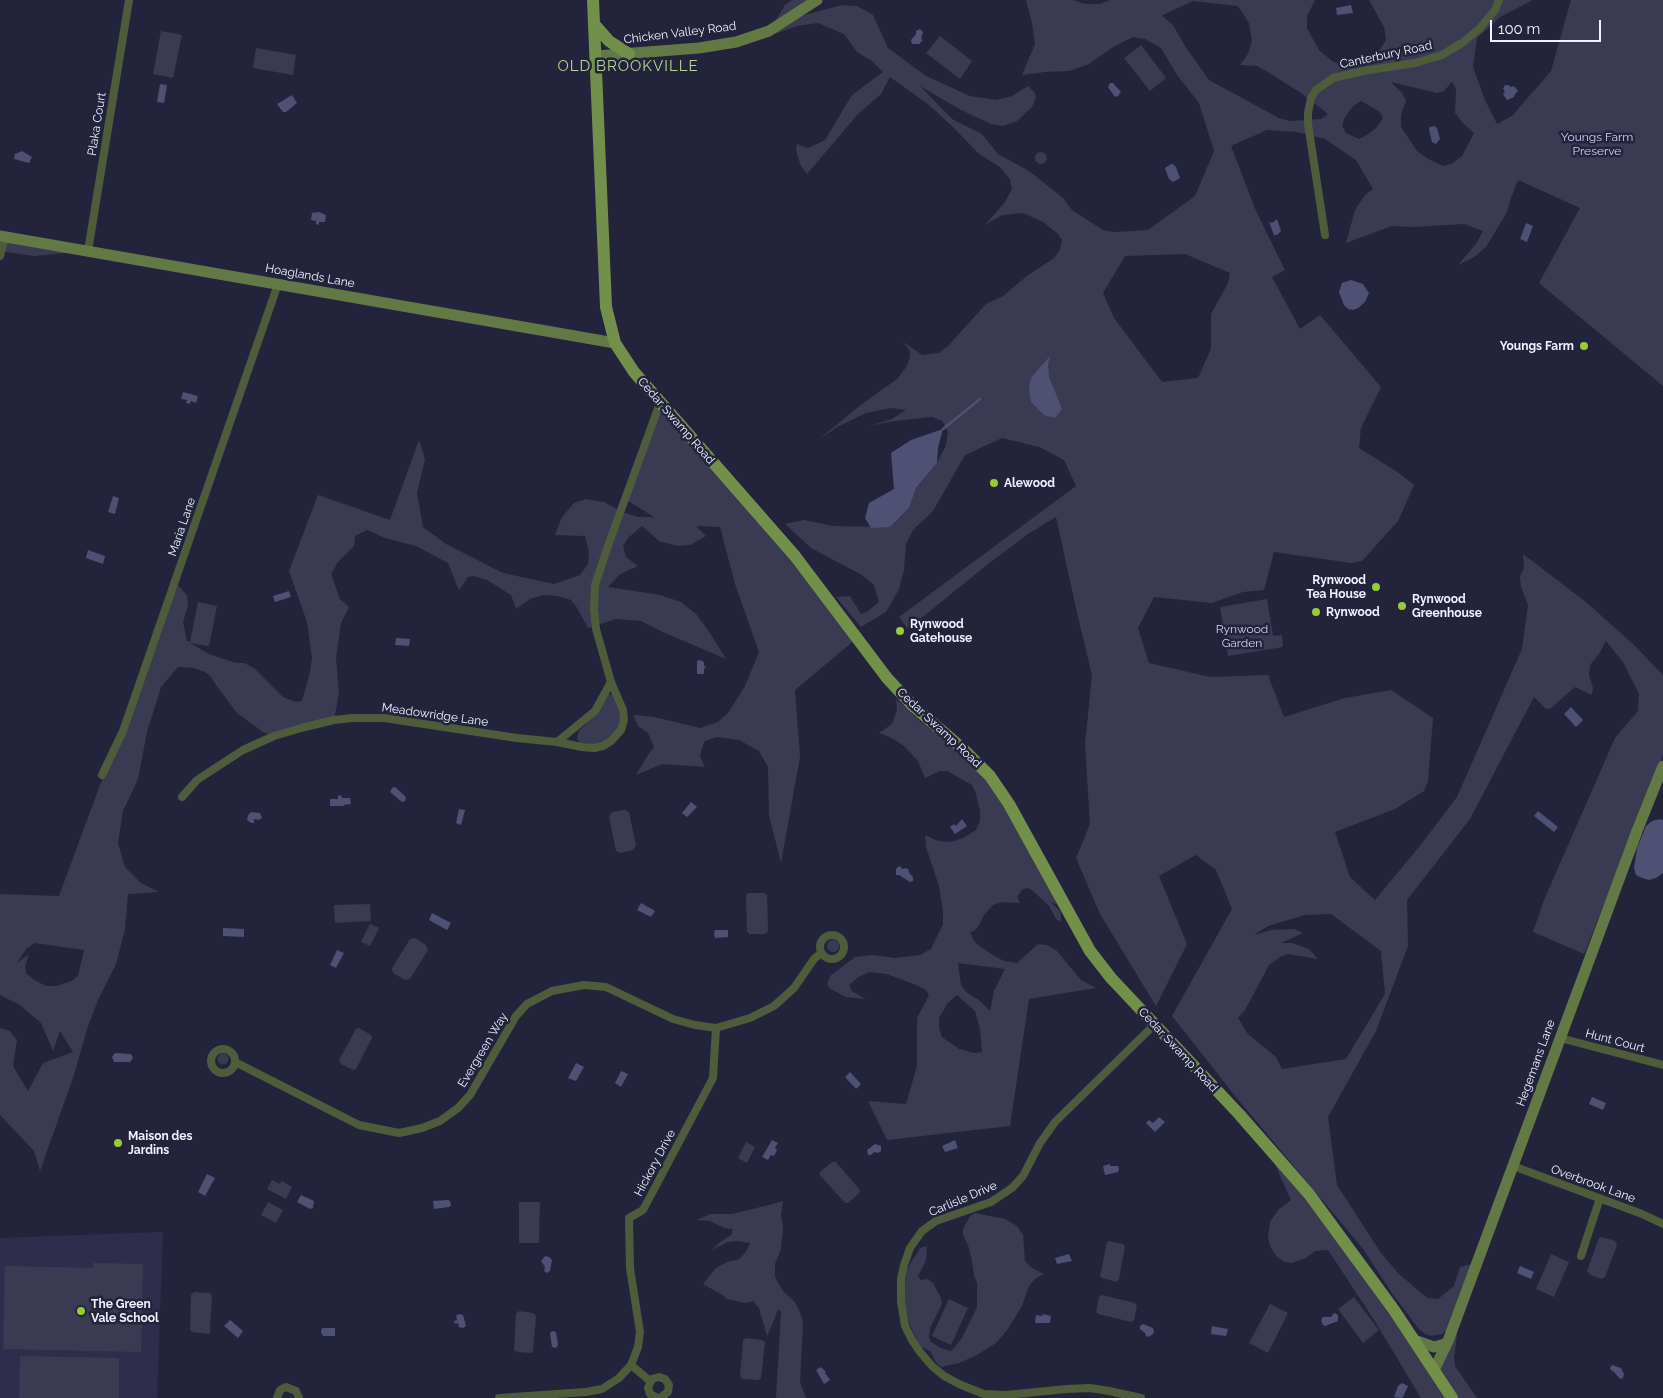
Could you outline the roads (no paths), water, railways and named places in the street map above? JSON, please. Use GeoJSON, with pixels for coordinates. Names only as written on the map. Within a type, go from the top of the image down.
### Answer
{"type":"FeatureCollection","features":[{"type":"Feature","properties":{"kind":"main road","name":"Cedar Swamp Road"},"geometry":{"type":"LineString","coordinates":[[593,0],[606,307],[615,343],[634,372],[660,403],[795,556],[887,678],[912,705],[964,750],[990,776],[1009,804],[1090,951],[1110,978],[1252,1128],[1309,1194],[1414,1340],[1452,1398]]}},
{"type":"Feature","properties":{"kind":"main road"},"geometry":{"type":"LineString","coordinates":[[594,24],[609,41],[630,54]]}},
{"type":"Feature","properties":{"kind":"street","name":"Plaka Court"},"geometry":{"type":"LineString","coordinates":[[88,251],[129,0]]}},
{"type":"Feature","properties":{"kind":"street","name":"Chicken Valley Road"},"geometry":{"type":"LineString","coordinates":[[596,56],[699,48],[736,42],[769,31],[817,0]]}},
{"type":"Feature","properties":{"kind":"street","name":"Canterbury Road"},"geometry":{"type":"LineString","coordinates":[[1325,235],[1308,124],[1311,98],[1316,90],[1333,78],[1415,63],[1442,55],[1462,43],[1479,29],[1499,0]]}},
{"type":"Feature","properties":{"kind":"street","name":"Hoaglands Lane"},"geometry":{"type":"LineString","coordinates":[[2,236],[615,343]]}},
{"type":"Feature","properties":{"kind":"street"},"geometry":{"type":"LineString","coordinates":[[0,256],[2,236]]}},
{"type":"Feature","properties":{"kind":"street","name":"Maria Lane"},"geometry":{"type":"LineString","coordinates":[[102,775],[123,732],[278,284]]}},
{"type":"Feature","properties":{"kind":"street","name":"Meadowridge Lane"},"geometry":{"type":"LineString","coordinates":[[182,797],[197,780],[244,750],[274,736],[327,722],[352,718],[384,718],[594,748],[602,746],[615,738],[621,730],[624,710],[611,682],[596,629],[594,609],[595,585],[608,543],[660,403]]}},
{"type":"Feature","properties":{"kind":"street"},"geometry":{"type":"LineString","coordinates":[[557,742],[595,711],[611,682]]}},
{"type":"Feature","properties":{"kind":"street","name":"Hegemans Lane"},"geometry":{"type":"LineString","coordinates":[[1434,1370],[1448,1341],[1637,831],[1663,766]]}},
{"type":"Feature","properties":{"kind":"street","name":"Evergreen Way"},"geometry":{"type":"LineString","coordinates":[[235,1062],[359,1125],[399,1133],[436,1123],[458,1108],[470,1095],[516,1016],[528,1004],[552,991],[584,985],[606,987],[673,1019],[716,1028],[750,1018],[774,1006],[794,988],[821,952]]}},
{"type":"Feature","properties":{"kind":"street","name":"Carlisle Drive"},"geometry":{"type":"LineString","coordinates":[[1141,1398],[1090,1388],[1006,1395],[984,1394],[961,1386],[932,1366],[912,1340],[905,1326],[901,1286],[904,1265],[914,1241],[922,1231],[936,1221],[991,1202],[1012,1188],[1023,1176],[1040,1143],[1055,1122],[1154,1024]]}},
{"type":"Feature","properties":{"kind":"street","name":"Hickory Drive"},"geometry":{"type":"LineString","coordinates":[[499,1398],[586,1392],[602,1389],[619,1378],[630,1365],[638,1347],[640,1332],[630,1268],[629,1218],[643,1210],[713,1078],[716,1028]]}},
{"type":"Feature","properties":{"kind":"street","name":"Hunt Court"},"geometry":{"type":"LineString","coordinates":[[1560,1038],[1663,1065]]}},
{"type":"Feature","properties":{"kind":"street","name":"Overbrook Lane"},"geometry":{"type":"LineString","coordinates":[[1513,1166],[1642,1214],[1663,1224]]}},
{"type":"Feature","properties":{"kind":"street"},"geometry":{"type":"LineString","coordinates":[[1581,1256],[1600,1198]]}},
{"type":"Feature","properties":{"kind":"street"},"geometry":{"type":"LineString","coordinates":[[1414,1340],[1434,1347],[1448,1341]]}},
{"type":"Feature","properties":{"kind":"street"},"geometry":{"type":"LineString","coordinates":[[630,1365],[650,1382]]}},
{"type":"Feature","properties":{"kind":"street"},"geometry":{"type":"LineString","coordinates":[[659,1377],[668,1382],[668,1392],[659,1398],[653,1397],[648,1391],[650,1382],[659,1377]]}},
{"type":"Feature","properties":{"kind":"street"},"geometry":{"type":"LineString","coordinates":[[277,1398],[280,1390],[286,1387],[294,1389],[299,1398]]}},
{"type":"Feature","properties":{"kind":"waterway"},"geometry":{"type":"LineString","coordinates":[[943,429],[980,399]]}},
{"type":"Feature","properties":{"kind":"place","name":"Youngs Farm"},"geometry":{"type":"Point","coordinates":[1584,346]}},
{"type":"Feature","properties":{"kind":"place","name":"Alewood"},"geometry":{"type":"Point","coordinates":[994,483]}},
{"type":"Feature","properties":{"kind":"place","name":"Rynwood Tea House"},"geometry":{"type":"Point","coordinates":[1376,587]}},
{"type":"Feature","properties":{"kind":"place","name":"Rynwood Greenhouse"},"geometry":{"type":"Point","coordinates":[1402,606]}},
{"type":"Feature","properties":{"kind":"place","name":"Rynwood"},"geometry":{"type":"Point","coordinates":[1316,612]}},
{"type":"Feature","properties":{"kind":"place","name":"Rynwood Gatehouse"},"geometry":{"type":"Point","coordinates":[900,631]}},
{"type":"Feature","properties":{"kind":"place","name":"Maison des Jardins"},"geometry":{"type":"Point","coordinates":[118,1143]}},
{"type":"Feature","properties":{"kind":"place","name":"The Green Vale School"},"geometry":{"type":"Point","coordinates":[81,1311]}},
{"type":"Feature","properties":{"kind":"district","name":"OLD BROOKVILLE"},"geometry":{"type":"Point","coordinates":[628,66]}},
{"type":"Feature","properties":{"kind":"park label","name":"Youngs Farm Preserve"},"geometry":{"type":"Point","coordinates":[1597,144]}},
{"type":"Feature","properties":{"kind":"park label","name":"Rynwood Garden"},"geometry":{"type":"Point","coordinates":[1242,636]}}]}
